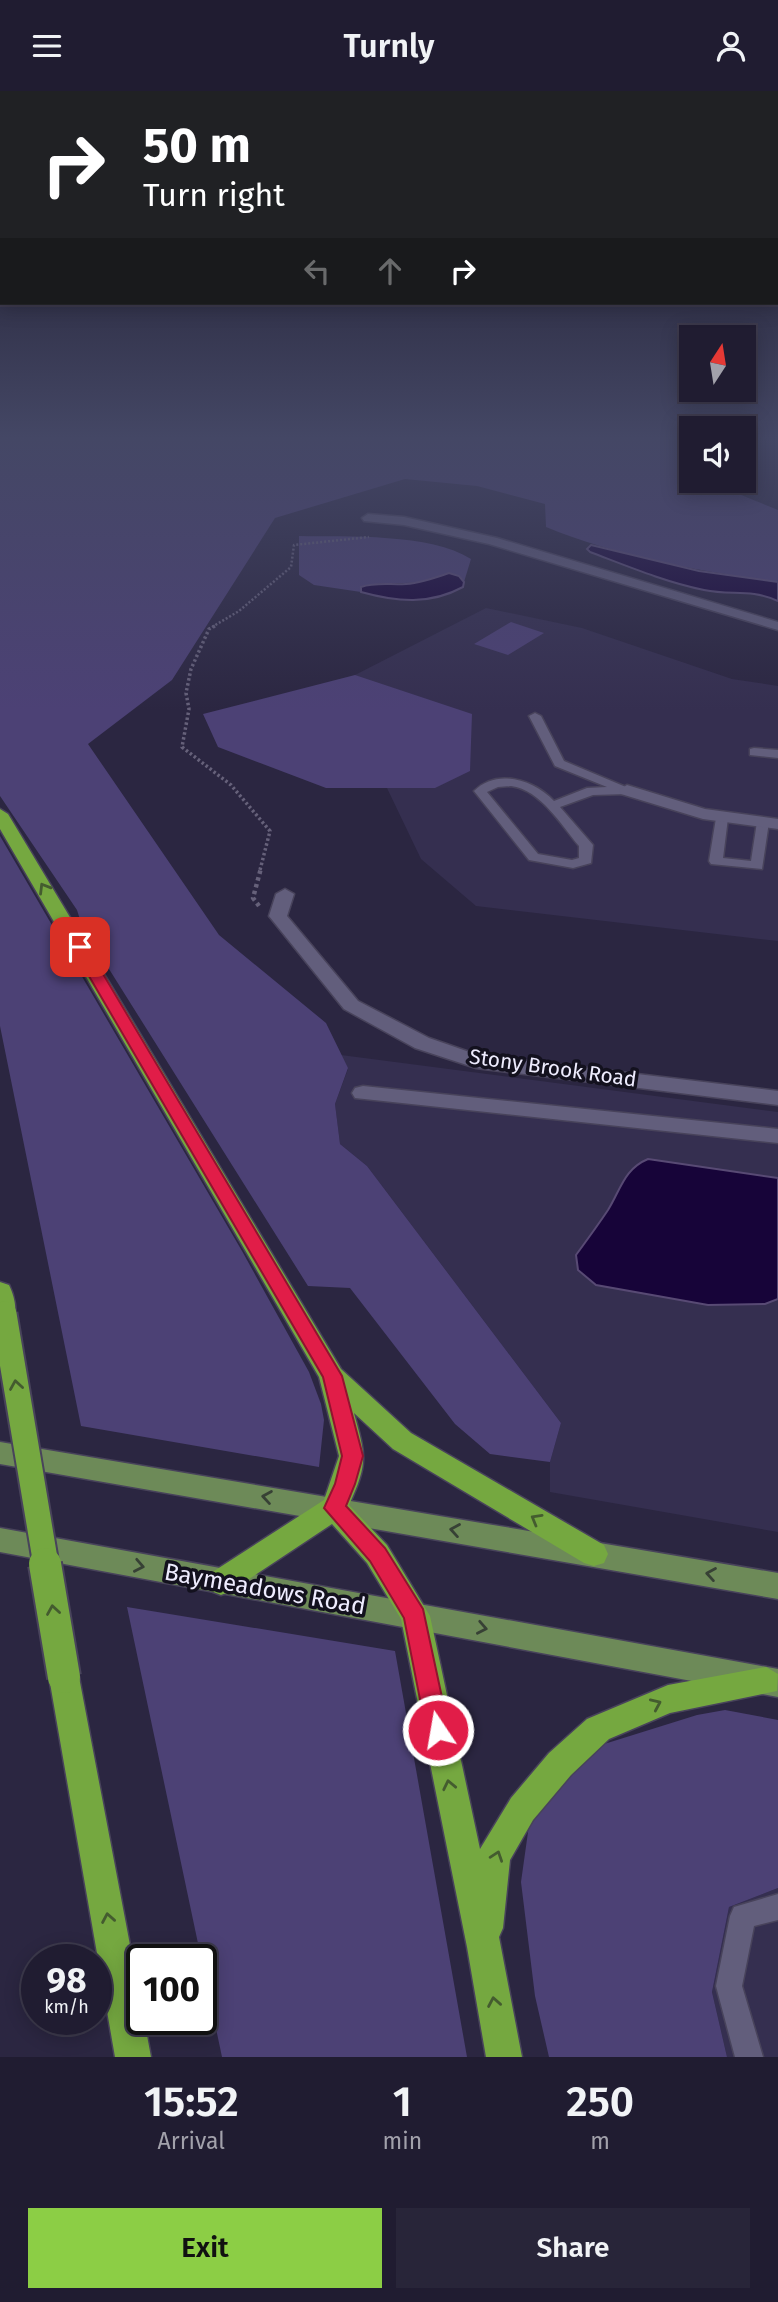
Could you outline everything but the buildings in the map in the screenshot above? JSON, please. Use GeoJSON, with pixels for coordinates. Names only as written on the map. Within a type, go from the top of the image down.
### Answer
{"type":"FeatureCollection","features":[{"type":"Feature","properties":{"kind":"highway"},"geometry":{"type":"LineString","coordinates":[[0,814],[332,1376],[352,1456],[345,1484],[334,1508],[221,1582]]}},
{"type":"Feature","properties":{"kind":"highway"},"geometry":{"type":"LineString","coordinates":[[2,1303],[64,1677],[133,2057]]}},
{"type":"Feature","properties":{"kind":"highway"},"geometry":{"type":"LineString","coordinates":[[332,1376],[402,1441],[594,1554]]}},
{"type":"Feature","properties":{"kind":"highway"},"geometry":{"type":"LineString","coordinates":[[334,1508],[377,1554],[415,1616],[484,1947],[504,2057]]}},
{"type":"Feature","properties":{"kind":"highway"},"geometry":{"type":"LineString","coordinates":[[484,1947],[494,1856],[522,1809],[560,1764],[598,1729],[668,1699],[772,1682]]}},
{"type":"Feature","properties":{"kind":"main road"},"geometry":{"type":"LineString","coordinates":[[0,1453],[778,1586]]}},
{"type":"Feature","properties":{"kind":"main road","name":"Baymeadows Road"},"geometry":{"type":"LineString","coordinates":[[0,1540],[772,1682]]}},
{"type":"Feature","properties":{"kind":"street"},"geometry":{"type":"LineString","coordinates":[[429,527],[492,541],[778,626]]}},
{"type":"Feature","properties":{"kind":"street"},"geometry":{"type":"LineString","coordinates":[[627,790],[666,805],[722,818],[771,823]]}},
{"type":"Feature","properties":{"kind":"street","name":"Stony Brook Road"},"geometry":{"type":"LineString","coordinates":[[285,894],[278,916],[352,1005],[422,1043],[476,1061],[778,1098]]}},
{"type":"Feature","properties":{"kind":"street"},"geometry":{"type":"LineString","coordinates":[[363,1093],[778,1136]]}},
{"type":"Feature","properties":{"kind":"lane"},"geometry":{"type":"LineString","coordinates":[[535,716],[559,763],[627,790]]}},
{"type":"Feature","properties":{"kind":"lane"},"geometry":{"type":"LineString","coordinates":[[754,752],[778,754]]}},
{"type":"Feature","properties":{"kind":"lane"},"geometry":{"type":"LineString","coordinates":[[507,783],[531,787],[552,806],[586,845],[586,860],[573,863],[534,857],[480,791],[488,785],[507,783]]}},
{"type":"Feature","properties":{"kind":"lane"},"geometry":{"type":"LineString","coordinates":[[552,806],[591,791],[627,790]]}},
{"type":"Feature","properties":{"kind":"lane"},"geometry":{"type":"LineString","coordinates":[[722,818],[716,861],[757,866],[771,823]]}},
{"type":"Feature","properties":{"kind":"lane"},"geometry":{"type":"LineString","coordinates":[[749,2057],[729,1986],[743,1916],[778,1907]]}},
{"type":"Feature","properties":{"kind":"path"},"geometry":{"type":"LineString","coordinates":[[266,916],[253,898],[270,831],[262,817],[206,763],[183,747],[190,709],[186,693],[191,669],[209,629],[239,611],[290,567],[294,545],[382,536]]}},
{"type":"Feature","properties":{"kind":"shaded area"},"geometry":{"type":"Polygon","coordinates":[[[0,527],[269,527],[172,680],[88,744],[219,935],[326,1023],[348,1068],[335,1104],[340,1144],[367,1166],[561,1423],[550,1462],[490,1454],[455,1424],[350,1288],[308,1286],[82,926],[77,910],[0,796],[0,527]]]}},
{"type":"Feature","properties":{"kind":"shaded area"},"geometry":{"type":"Polygon","coordinates":[[[546,527],[778,527],[778,582],[689,568],[574,538],[546,527]]]}},
{"type":"Feature","properties":{"kind":"shaded area"},"geometry":{"type":"Polygon","coordinates":[[[299,536],[411,541],[454,551],[471,559],[464,582],[457,575],[448,574],[421,582],[370,585],[362,587],[361,592],[314,585],[299,575],[299,536]]]}},
{"type":"Feature","properties":{"kind":"shaded area"},"geometry":{"type":"Polygon","coordinates":[[[591,545],[699,571],[778,582],[778,601],[749,593],[714,592],[675,583],[590,552],[587,549],[591,545]]]}},
{"type":"Feature","properties":{"kind":"shaded area"},"geometry":{"type":"Polygon","coordinates":[[[449,573],[459,576],[464,582],[463,587],[438,597],[400,600],[361,592],[361,587],[367,585],[412,583],[449,573]]]}},
{"type":"Feature","properties":{"kind":"shaded area"},"geometry":{"type":"Polygon","coordinates":[[[486,608],[582,628],[732,679],[778,686],[778,941],[476,906],[421,859],[387,788],[435,788],[355,675],[486,608]]]}},
{"type":"Feature","properties":{"kind":"shaded area"},"geometry":{"type":"Polygon","coordinates":[[[511,622],[544,633],[508,655],[474,644],[511,622]]]}},
{"type":"Feature","properties":{"kind":"shaded area"},"geometry":{"type":"Polygon","coordinates":[[[355,675],[472,714],[470,771],[435,788],[326,788],[218,747],[203,714],[355,675]]]}},
{"type":"Feature","properties":{"kind":"shaded area"},"geometry":{"type":"Polygon","coordinates":[[[0,836],[242,1251],[309,1372],[324,1420],[319,1467],[81,1426],[0,1026],[0,836]]]}},
{"type":"Feature","properties":{"kind":"shaded area"},"geometry":{"type":"Polygon","coordinates":[[[341,1055],[778,1112],[778,1532],[550,1492],[550,1462],[561,1423],[367,1166],[340,1144],[335,1104],[348,1069],[341,1055]]]}},
{"type":"Feature","properties":{"kind":"shaded area"},"geometry":{"type":"Polygon","coordinates":[[[648,1159],[778,1178],[778,1299],[765,1304],[708,1305],[596,1285],[578,1270],[576,1255],[608,1210],[628,1174],[648,1159]]]}},
{"type":"Feature","properties":{"kind":"shaded area"},"geometry":{"type":"Polygon","coordinates":[[[127,1607],[395,1651],[467,2057],[222,2057],[217,2033],[217,1944],[198,1944],[127,1607]]]}},
{"type":"Feature","properties":{"kind":"shaded area"},"geometry":{"type":"Polygon","coordinates":[[[725,1710],[778,1720],[778,1888],[729,1907],[712,1992],[727,2057],[549,2057],[535,1996],[521,1882],[529,1825],[560,1785],[601,1745],[697,1715],[725,1710]]]}},
{"type":"Feature","properties":{"kind":"shaded area"},"geometry":{"type":"Polygon","coordinates":[[[778,1888],[778,2057],[727,2057],[712,1992],[729,1907],[778,1888]]]}},
{"type":"Feature","properties":{"kind":"route"},"geometry":{"type":"LineString","coordinates":[[80,947],[332,1376],[352,1456],[345,1484],[334,1508],[377,1554],[415,1616],[438,1730]]}}]}
